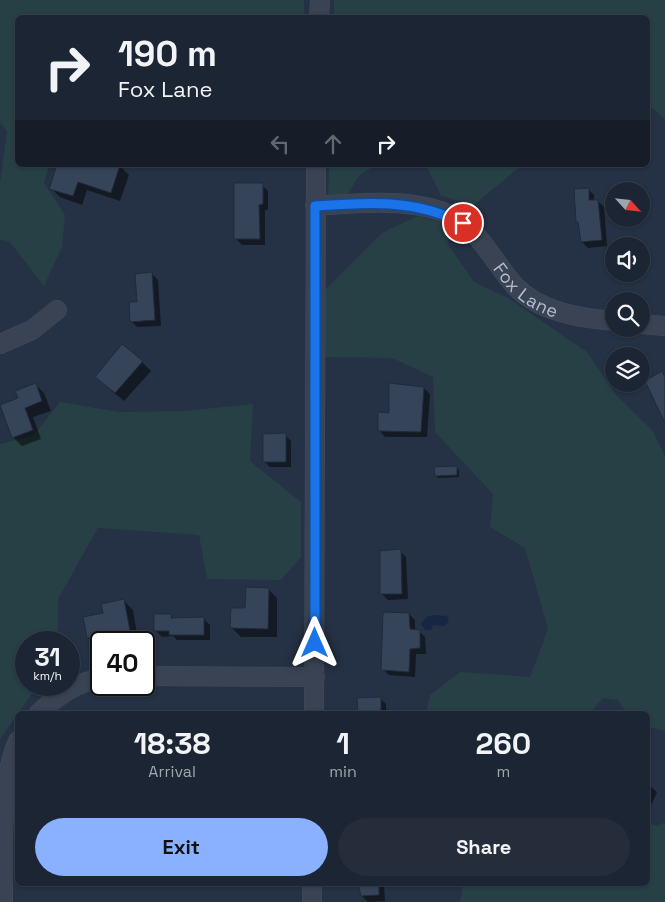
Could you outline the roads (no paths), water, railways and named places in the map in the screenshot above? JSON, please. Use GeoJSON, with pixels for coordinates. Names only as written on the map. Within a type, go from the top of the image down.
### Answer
{"type":"FeatureCollection","features":[{"type":"Feature","properties":{"kind":"street"},"geometry":{"type":"LineString","coordinates":[[319,15],[320,0]]}},
{"type":"Feature","properties":{"kind":"street"},"geometry":{"type":"LineString","coordinates":[[314,711],[316,167]]}},
{"type":"Feature","properties":{"kind":"street","name":"Fox Lane"},"geometry":{"type":"LineString","coordinates":[[315,206],[364,203],[410,205],[440,212],[463,223],[482,243],[516,286],[533,300],[550,308],[584,318],[605,320]]}},
{"type":"Feature","properties":{"kind":"street"},"geometry":{"type":"LineString","coordinates":[[0,344],[32,330],[56,310]]}},
{"type":"Feature","properties":{"kind":"street"},"geometry":{"type":"LineString","coordinates":[[650,325],[665,326]]}},
{"type":"Feature","properties":{"kind":"street"},"geometry":{"type":"LineString","coordinates":[[155,676],[315,677]]}},
{"type":"Feature","properties":{"kind":"street"},"geometry":{"type":"LineString","coordinates":[[41,711],[60,694],[90,681]]}},
{"type":"Feature","properties":{"kind":"street"},"geometry":{"type":"LineString","coordinates":[[3,902],[3,785],[10,752],[15,745]]}},
{"type":"Feature","properties":{"kind":"street"},"geometry":{"type":"LineString","coordinates":[[312,886],[312,902]]}},
{"type":"Feature","properties":{"kind":"water"},"geometry":{"type":"Polygon","coordinates":[[[433,615],[447,616],[449,622],[444,626],[433,625],[431,630],[425,630],[421,624],[426,617],[433,615]]]}}]}
